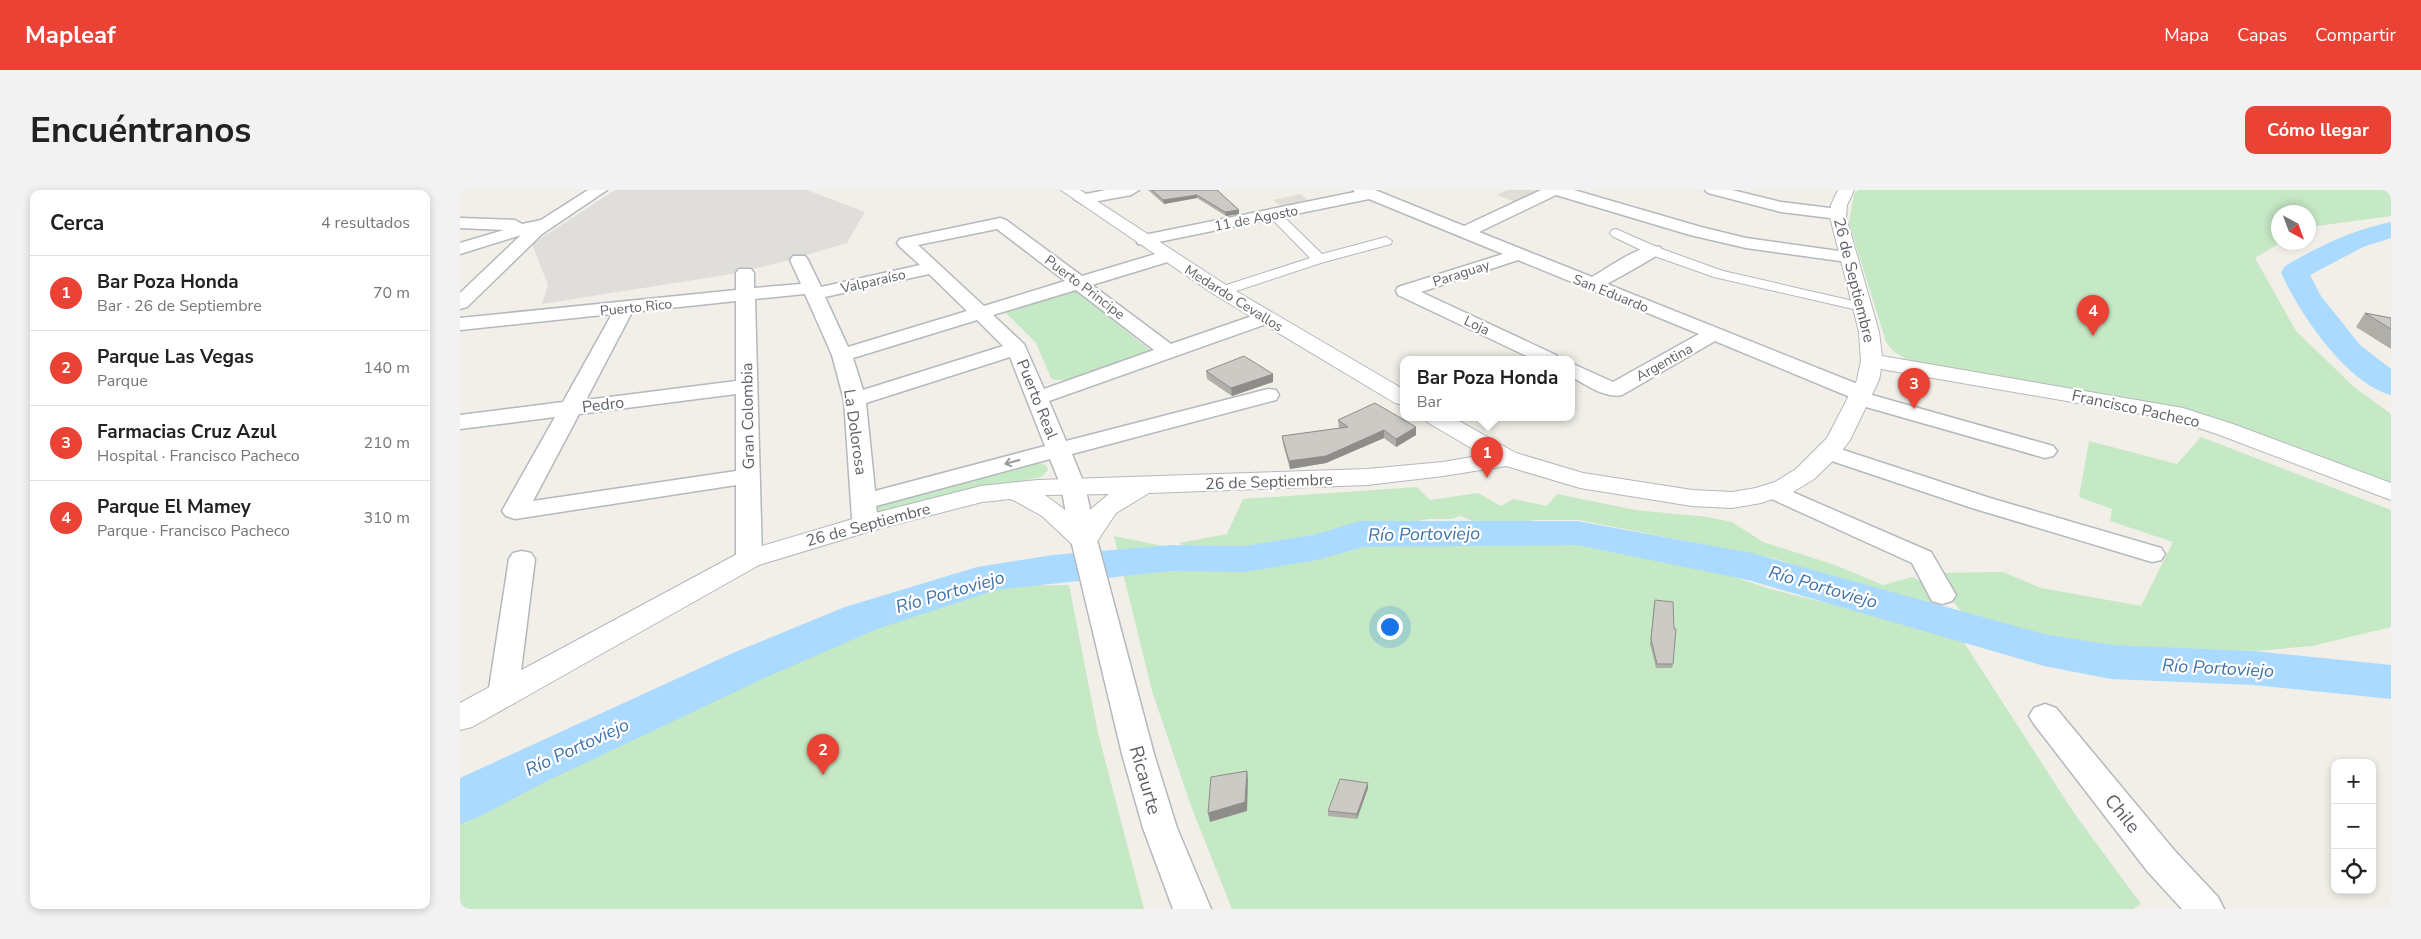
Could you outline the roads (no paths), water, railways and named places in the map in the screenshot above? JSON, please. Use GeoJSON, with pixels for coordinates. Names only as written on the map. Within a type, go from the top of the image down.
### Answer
{"type":"FeatureCollection","features":[{"type":"Feature","properties":{"kind":"street"},"geometry":{"type":"LineString","coordinates":[[460,304],[540,225],[599,190]]}},
{"type":"Feature","properties":{"kind":"street"},"geometry":{"type":"LineString","coordinates":[[1076,194],[1131,190]]}},
{"type":"Feature","properties":{"kind":"street"},"geometry":{"type":"LineString","coordinates":[[1463,233],[1553,190]]}},
{"type":"Feature","properties":{"kind":"street"},"geometry":{"type":"LineString","coordinates":[[1557,190],[1644,217],[1740,242],[1847,257]]}},
{"type":"Feature","properties":{"kind":"street"},"geometry":{"type":"LineString","coordinates":[[1713,190],[1781,207],[1838,214]]}},
{"type":"Feature","properties":{"kind":"street","name":"26 de Septiembre"},"geometry":{"type":"LineString","coordinates":[[865,512],[1009,490],[1073,486],[1144,486],[1366,477],[1443,469],[1507,458],[1580,480],[1692,498],[1741,499],[1774,491],[1805,474],[1828,452],[1861,396],[1868,380],[1872,361],[1869,332],[1847,257],[1838,214],[1839,205],[1846,190]]}},
{"type":"Feature","properties":{"kind":"street","name":"San Eduardo"},"geometry":{"type":"LineString","coordinates":[[1363,191],[1861,396],[2045,451]]}},
{"type":"Feature","properties":{"kind":"street","name":"11 de Agosto"},"geometry":{"type":"LineString","coordinates":[[1144,240],[1274,214],[1363,191]]}},
{"type":"Feature","properties":{"kind":"street","name":"Medardo Cevallos"},"geometry":{"type":"LineString","coordinates":[[1076,194],[1265,318],[1400,396]]}},
{"type":"Feature","properties":{"kind":"street"},"geometry":{"type":"LineString","coordinates":[[1274,214],[1319,259]]}},
{"type":"Feature","properties":{"kind":"street"},"geometry":{"type":"LineString","coordinates":[[460,223],[540,225]]}},
{"type":"Feature","properties":{"kind":"street","name":"Puerto Real"},"geometry":{"type":"LineString","coordinates":[[1000,223],[906,243],[1018,348],[1073,486],[1084,540]]}},
{"type":"Feature","properties":{"kind":"street","name":"Puerto Principe"},"geometry":{"type":"LineString","coordinates":[[1000,223],[1169,352]]}},
{"type":"Feature","properties":{"kind":"street"},"geometry":{"type":"LineString","coordinates":[[460,249],[540,225]]}},
{"type":"Feature","properties":{"kind":"street"},"geometry":{"type":"LineString","coordinates":[[1616,233],[1654,251],[1718,274],[1862,307]]}},
{"type":"Feature","properties":{"kind":"street"},"geometry":{"type":"LineString","coordinates":[[1222,291],[1319,259],[1386,241]]}},
{"type":"Feature","properties":{"kind":"street"},"geometry":{"type":"LineString","coordinates":[[1592,285],[1637,258],[1654,251]]}},
{"type":"Feature","properties":{"kind":"street","name":"Paraguay"},"geometry":{"type":"LineString","coordinates":[[1405,291],[1517,255]]}},
{"type":"Feature","properties":{"kind":"street"},"geometry":{"type":"LineString","coordinates":[[842,355],[1168,256]]}},
{"type":"Feature","properties":{"kind":"street","name":"La Dolorosa"},"geometry":{"type":"LineString","coordinates":[[799,260],[842,355],[855,400],[865,512]]}},
{"type":"Feature","properties":{"kind":"street","name":"Valparaíso"},"geometry":{"type":"LineString","coordinates":[[813,291],[932,268]]}},
{"type":"Feature","properties":{"kind":"street","name":"Gran Colombia"},"geometry":{"type":"LineString","coordinates":[[745,273],[749,560]]}},
{"type":"Feature","properties":{"kind":"street","name":"Puerto Rico"},"geometry":{"type":"LineString","coordinates":[[460,324],[746,295],[813,291]]}},
{"type":"Feature","properties":{"kind":"street","name":"Loja"},"geometry":{"type":"LineString","coordinates":[[1405,291],[1543,356]]}},
{"type":"Feature","properties":{"kind":"street"},"geometry":{"type":"LineString","coordinates":[[625,308],[515,511],[748,476]]}},
{"type":"Feature","properties":{"kind":"street"},"geometry":{"type":"LineString","coordinates":[[1038,398],[1265,318]]}},
{"type":"Feature","properties":{"kind":"street","name":"Argentina"},"geometry":{"type":"LineString","coordinates":[[1575,371],[1614,390],[1714,334]]}},
{"type":"Feature","properties":{"kind":"street"},"geometry":{"type":"LineString","coordinates":[[855,400],[1018,348]]}},
{"type":"Feature","properties":{"kind":"street","name":"Francisco Pacheco"},"geometry":{"type":"LineString","coordinates":[[1872,361],[2175,413],[2225,429],[2391,492]]}},
{"type":"Feature","properties":{"kind":"street","name":"Pedro"},"geometry":{"type":"LineString","coordinates":[[460,422],[746,386]]}},
{"type":"Feature","properties":{"kind":"street","name":"26 de Septiembre"},"geometry":{"type":"LineString","coordinates":[[460,718],[706,581],[749,560],[865,512],[1059,450],[1268,395]]}},
{"type":"Feature","properties":{"kind":"street"},"geometry":{"type":"LineString","coordinates":[[1442,421],[1507,458]]}},
{"type":"Feature","properties":{"kind":"street"},"geometry":{"type":"LineString","coordinates":[[1828,452],[1981,503],[2152,554]]}},
{"type":"Feature","properties":{"kind":"street"},"geometry":{"type":"LineString","coordinates":[[1009,490],[1043,503],[1065,520],[1084,540],[1096,517],[1107,505],[1144,486]]}},
{"type":"Feature","properties":{"kind":"street"},"geometry":{"type":"LineString","coordinates":[[1774,491],[1922,558],[1942,595]]}},
{"type":"Feature","properties":{"kind":"street","name":"Ricaurte"},"geometry":{"type":"LineString","coordinates":[[1084,540],[1160,828],[1192,909]]}},
{"type":"Feature","properties":{"kind":"street"},"geometry":{"type":"LineString","coordinates":[[503,695],[522,559]]}},
{"type":"Feature","properties":{"kind":"street","name":"Chile"},"geometry":{"type":"LineString","coordinates":[[2045,716],[2161,861],[2204,909]]}},
{"type":"Feature","properties":{"kind":"waterway","name":"Río Portoviejo"},"geometry":{"type":"LineString","coordinates":[[2391,230],[2353,241],[2295,272],[2307,298],[2349,352],[2391,385]]}},
{"type":"Feature","properties":{"kind":"waterway","name":"Río Portoviejo"},"geometry":{"type":"LineString","coordinates":[[460,802],[527,768],[752,664],[861,618],[992,577],[1053,569],[1171,558],[1244,559],[1317,547],[1360,534],[1577,533],[1752,567],[2044,650],[2111,662],[2253,668],[2391,682]]}},
{"type":"Feature","properties":{"kind":"place","name":"Parque El Mamey"},"geometry":{"type":"Point","coordinates":[2093,336]}},
{"type":"Feature","properties":{"kind":"place","name":"Farmacias Cruz Azul"},"geometry":{"type":"Point","coordinates":[1914,409]}},
{"type":"Feature","properties":{"kind":"place","name":"Bar Poza Honda"},"geometry":{"type":"Point","coordinates":[1487,478]}},
{"type":"Feature","properties":{"kind":"place","name":"Parque Las Vegas"},"geometry":{"type":"Point","coordinates":[823,775]}}]}
